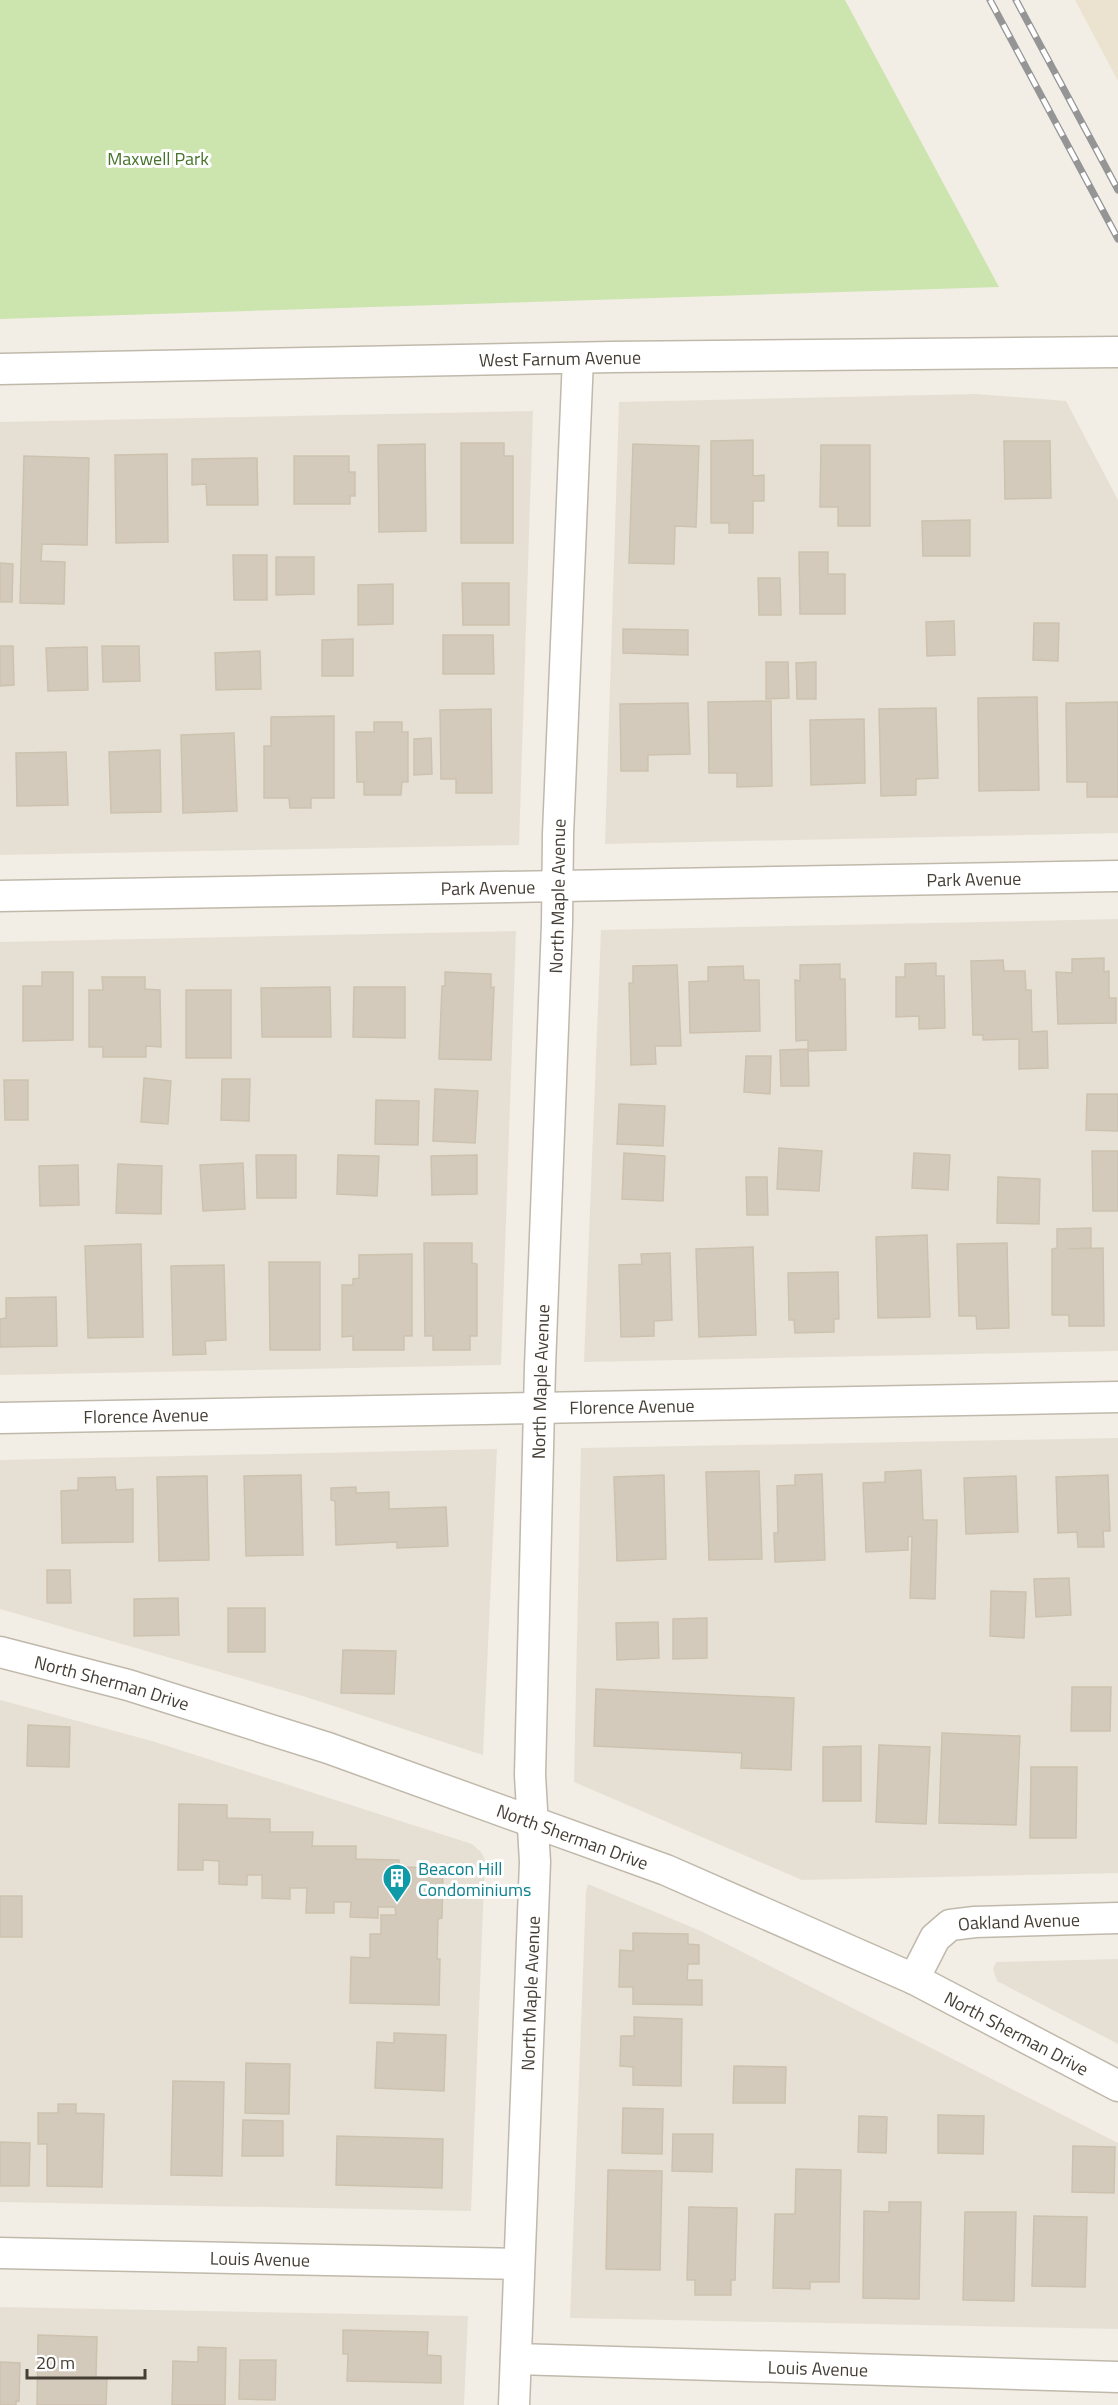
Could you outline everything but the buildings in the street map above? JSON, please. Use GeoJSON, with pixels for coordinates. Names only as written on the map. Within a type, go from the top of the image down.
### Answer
{"type":"FeatureCollection","features":[{"type":"Feature","properties":{"kind":"street","name":"West Farnum Avenue"},"geometry":{"type":"LineString","coordinates":[[0,369],[578,358],[1118,352]]}},
{"type":"Feature","properties":{"kind":"street","name":"North Maple Avenue"},"geometry":{"type":"LineString","coordinates":[[514,2405],[535,1862],[530,1775],[540,1407],[557,886],[578,358]]}},
{"type":"Feature","properties":{"kind":"street","name":"Park Avenue"},"geometry":{"type":"LineString","coordinates":[[0,896],[1118,876]]}},
{"type":"Feature","properties":{"kind":"street","name":"Florence Avenue"},"geometry":{"type":"LineString","coordinates":[[0,1418],[1118,1397]]}},
{"type":"Feature","properties":{"kind":"street","name":"North Sherman Drive"},"geometry":{"type":"LineString","coordinates":[[0,1652],[128,1685],[317,1744],[666,1870],[914,1979],[1118,2086]]}},
{"type":"Feature","properties":{"kind":"street","name":"Oakland Avenue"},"geometry":{"type":"LineString","coordinates":[[914,1979],[935,1938],[950,1925],[975,1922],[1118,1918]]}},
{"type":"Feature","properties":{"kind":"street","name":"Louis Avenue"},"geometry":{"type":"LineString","coordinates":[[0,2253],[518,2264]]}},
{"type":"Feature","properties":{"kind":"street","name":"Louis Avenue"},"geometry":{"type":"LineString","coordinates":[[516,2359],[1118,2377]]}},
{"type":"Feature","properties":{"kind":"shaded area"},"geometry":{"type":"Polygon","coordinates":[[[1075,0],[1118,0],[1118,81],[1075,0]]]}},
{"type":"Feature","properties":{"kind":"shaded area"},"geometry":{"type":"Polygon","coordinates":[[[976,394],[1066,401],[1118,500],[1118,833],[605,844],[619,402],[976,394]]]}},
{"type":"Feature","properties":{"kind":"shaded area"},"geometry":{"type":"Polygon","coordinates":[[[533,411],[519,845],[0,855],[0,422],[533,411]]]}},
{"type":"Feature","properties":{"kind":"shaded area"},"geometry":{"type":"Polygon","coordinates":[[[1118,919],[1118,1351],[584,1362],[601,930],[1118,919]]]}},
{"type":"Feature","properties":{"kind":"shaded area"},"geometry":{"type":"Polygon","coordinates":[[[516,931],[501,1365],[0,1375],[0,942],[516,931]]]}},
{"type":"Feature","properties":{"kind":"shaded area"},"geometry":{"type":"Polygon","coordinates":[[[1118,1438],[1118,1873],[802,1880],[574,1782],[581,1448],[1118,1438]]]}},
{"type":"Feature","properties":{"kind":"shaded area"},"geometry":{"type":"Polygon","coordinates":[[[497,1449],[483,1755],[306,1697],[0,1609],[0,1460],[497,1449]]]}},
{"type":"Feature","properties":{"kind":"shaded area"},"geometry":{"type":"Polygon","coordinates":[[[0,1700],[152,1741],[472,1844],[481,1852],[485,1860],[471,2211],[0,2202],[0,1700]]]}},
{"type":"Feature","properties":{"kind":"shaded area"},"geometry":{"type":"Polygon","coordinates":[[[588,1884],[703,1932],[1118,2143],[1118,2329],[570,2318],[588,1884]]]}},
{"type":"Feature","properties":{"kind":"shaded area"},"geometry":{"type":"Polygon","coordinates":[[[1118,1959],[1118,2044],[997,1981],[993,1969],[996,1962],[1118,1959]]]}},
{"type":"Feature","properties":{"kind":"shaded area"},"geometry":{"type":"Polygon","coordinates":[[[0,2307],[468,2316],[464,2405],[0,2405],[0,2307]]]}},
{"type":"Feature","properties":{"kind":"green space","name":"Maxwell Park"},"geometry":{"type":"Polygon","coordinates":[[[0,0],[845,0],[999,287],[0,319],[0,0]]]}},
{"type":"Feature","properties":{"kind":"railway"},"geometry":{"type":"LineString","coordinates":[[990,0],[1118,239]]}},
{"type":"Feature","properties":{"kind":"railway"},"geometry":{"type":"LineString","coordinates":[[1016,0],[1118,190]]}},
{"type":"Feature","properties":{"kind":"place","name":"Beacon Hill Condominiums"},"geometry":{"type":"Point","coordinates":[397,1904]}}]}
